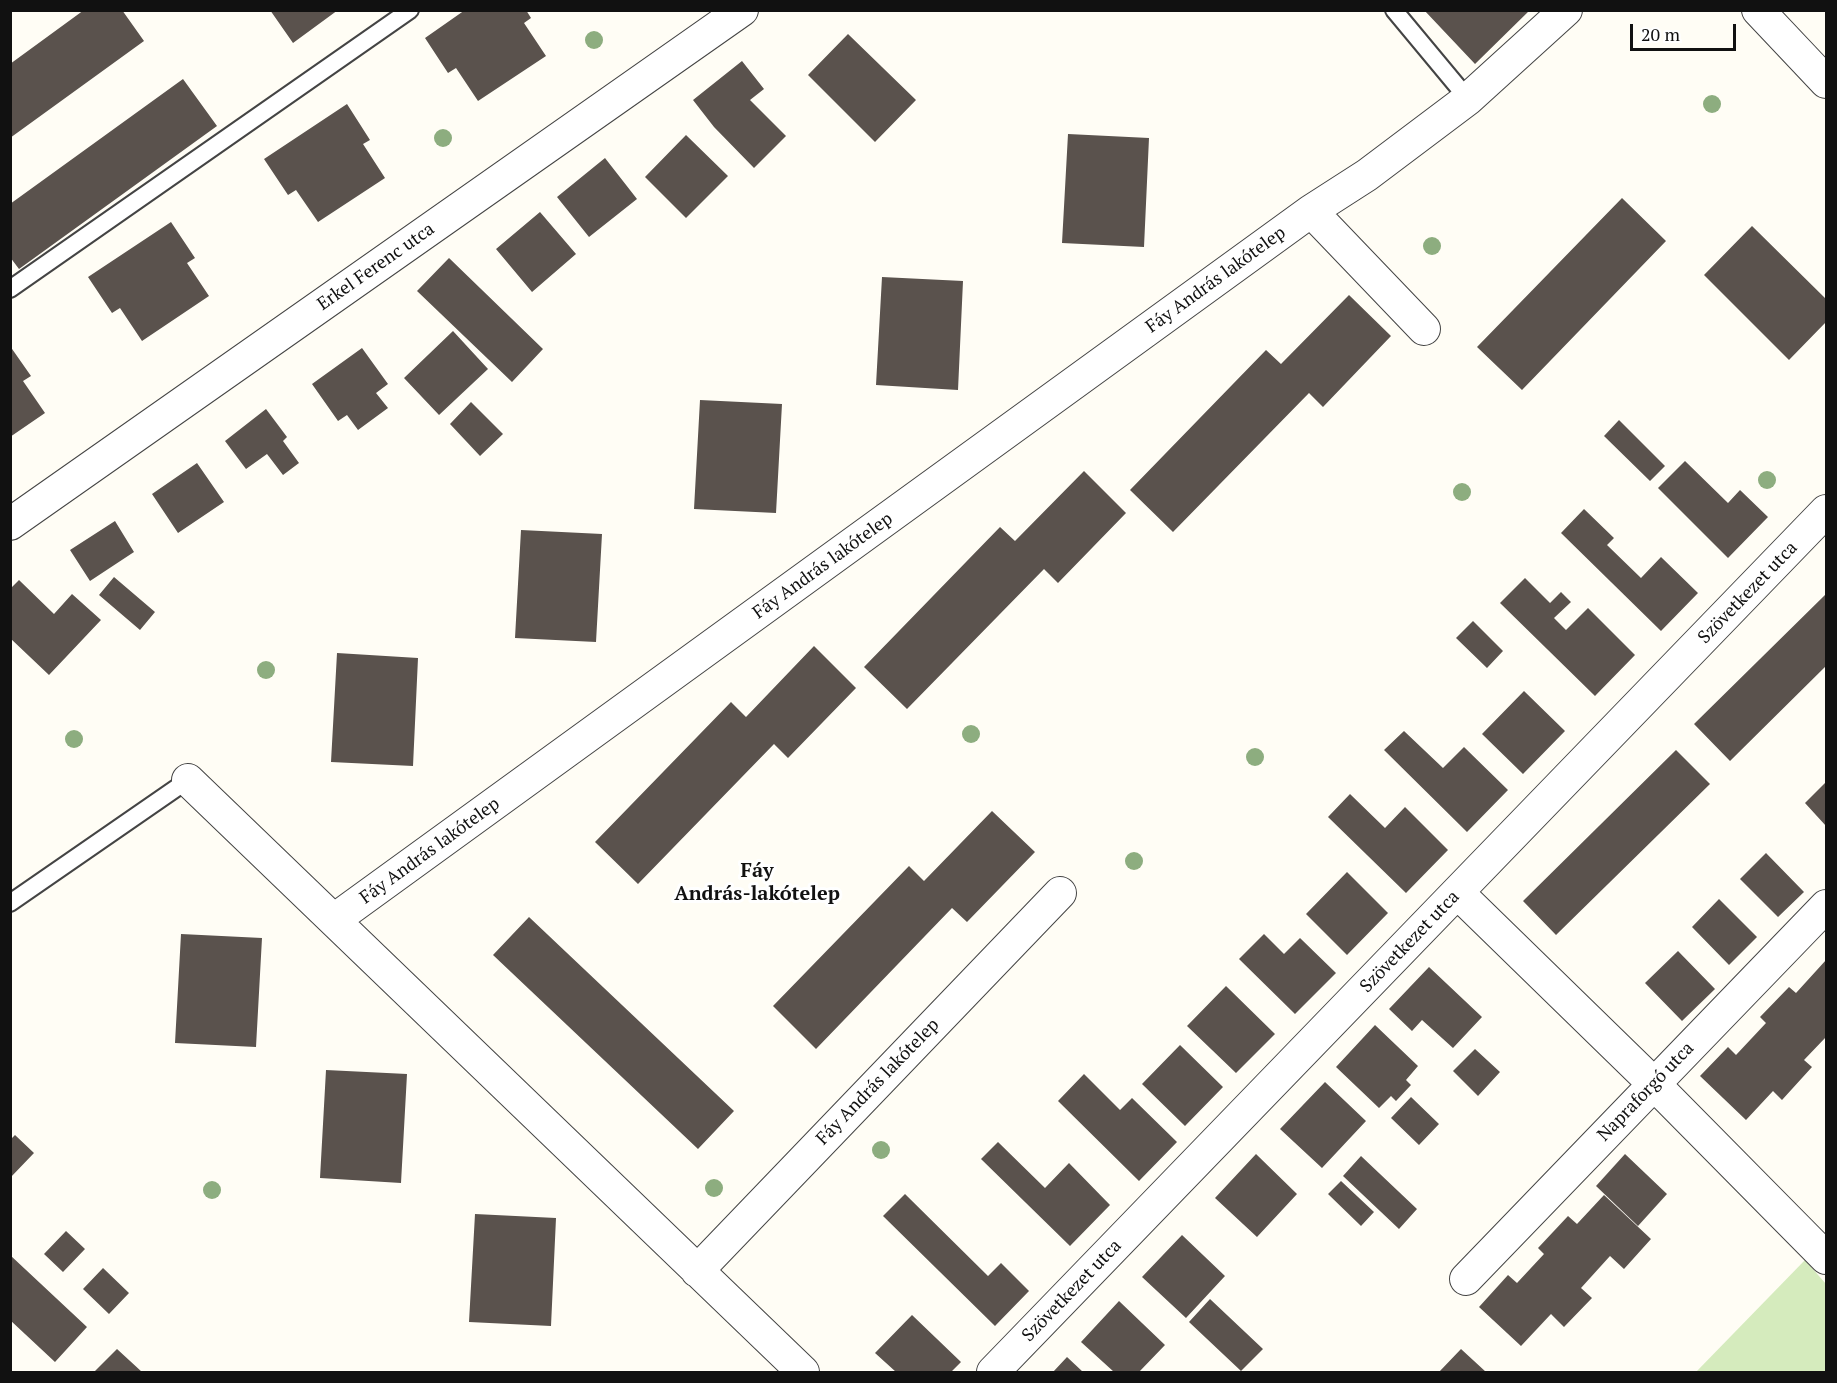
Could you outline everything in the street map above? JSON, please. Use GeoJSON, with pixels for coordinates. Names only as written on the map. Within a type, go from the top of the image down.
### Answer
{"type":"FeatureCollection","features":[{"type":"Feature","properties":{"kind":"street","name":"Erkel Ferenc utca"},"geometry":{"type":"LineString","coordinates":[[10,524],[742,10]]}},
{"type":"Feature","properties":{"kind":"street","name":"Fáy András lakótelep"},"geometry":{"type":"LineString","coordinates":[[334,920],[1311,211],[1367,174],[1468,99],[1566,10]]}},
{"type":"Feature","properties":{"kind":"street"},"geometry":{"type":"LineString","coordinates":[[1758,10],[1827,82]]}},
{"type":"Feature","properties":{"kind":"street"},"geometry":{"type":"LineString","coordinates":[[1311,211],[1424,329]]}},
{"type":"Feature","properties":{"kind":"street","name":"Szövetkezet utca"},"geometry":{"type":"LineString","coordinates":[[993,1372],[1827,511]]}},
{"type":"Feature","properties":{"kind":"street"},"geometry":{"type":"LineString","coordinates":[[188,780],[803,1372]]}},
{"type":"Feature","properties":{"kind":"street"},"geometry":{"type":"LineString","coordinates":[[1458,892],[1827,1258]]}},
{"type":"Feature","properties":{"kind":"street","name":"Fáy András lakótelep"},"geometry":{"type":"LineString","coordinates":[[696,1270],[1060,893]]}},
{"type":"Feature","properties":{"kind":"street","name":"Napraforgó utca"},"geometry":{"type":"LineString","coordinates":[[1466,1279],[1827,906]]}},
{"type":"Feature","properties":{"kind":"lane"},"geometry":{"type":"LineString","coordinates":[[10,289],[410,10]]}},
{"type":"Feature","properties":{"kind":"lane"},"geometry":{"type":"LineString","coordinates":[[1394,10],[1468,99]]}},
{"type":"Feature","properties":{"kind":"lane"},"geometry":{"type":"LineString","coordinates":[[10,903],[188,780]]}},
{"type":"Feature","properties":{"kind":"green space"},"geometry":{"type":"Polygon","coordinates":[[[1805,1260],[1826,1284],[1826,1372],[1696,1372],[1805,1260]]]}},
{"type":"Feature","properties":{"kind":"building"},"geometry":{"type":"Polygon","coordinates":[[[84,10],[122,10],[144,41],[10,138],[10,64],[84,10]]]}},
{"type":"Feature","properties":{"kind":"building"},"geometry":{"type":"Polygon","coordinates":[[[270,10],[338,10],[293,43],[270,10]]]}},
{"type":"Feature","properties":{"kind":"building"},"geometry":{"type":"Polygon","coordinates":[[[465,10],[526,10],[531,18],[524,23],[546,56],[478,101],[456,68],[448,73],[425,38],[465,10]]]}},
{"type":"Feature","properties":{"kind":"building"},"geometry":{"type":"Polygon","coordinates":[[[1424,10],[1530,10],[1475,64],[1424,10]]]}},
{"type":"Feature","properties":{"kind":"building"},"geometry":{"type":"Polygon","coordinates":[[[848,34],[916,100],[875,142],[808,75],[848,34]]]}},
{"type":"Feature","properties":{"kind":"building"},"geometry":{"type":"Polygon","coordinates":[[[742,61],[764,89],[750,100],[786,136],[754,168],[714,127],[693,100],[742,61]]]}},
{"type":"Feature","properties":{"kind":"building"},"geometry":{"type":"Polygon","coordinates":[[[183,79],[217,126],[19,269],[10,257],[10,204],[183,79]]]}},
{"type":"Feature","properties":{"kind":"building"},"geometry":{"type":"Polygon","coordinates":[[[347,104],[370,140],[363,144],[385,178],[318,222],[296,190],[288,195],[264,159],[347,104]]]}},
{"type":"Feature","properties":{"kind":"building"},"geometry":{"type":"Polygon","coordinates":[[[1068,134],[1149,138],[1144,247],[1062,243],[1068,134]]]}},
{"type":"Feature","properties":{"kind":"building"},"geometry":{"type":"Polygon","coordinates":[[[686,135],[728,176],[686,218],[645,177],[686,135]]]}},
{"type":"Feature","properties":{"kind":"building"},"geometry":{"type":"Polygon","coordinates":[[[605,158],[637,199],[589,237],[557,197],[605,158]]]}},
{"type":"Feature","properties":{"kind":"building"},"geometry":{"type":"Polygon","coordinates":[[[1622,198],[1666,241],[1522,390],[1477,347],[1622,198]]]}},
{"type":"Feature","properties":{"kind":"building"},"geometry":{"type":"Polygon","coordinates":[[[540,212],[576,254],[532,292],[496,249],[540,212]]]}},
{"type":"Feature","properties":{"kind":"building"},"geometry":{"type":"Polygon","coordinates":[[[171,222],[195,258],[187,263],[209,296],[142,341],[120,308],[112,313],[88,277],[171,222]]]}},
{"type":"Feature","properties":{"kind":"building"},"geometry":{"type":"Polygon","coordinates":[[[1752,226],[1826,299],[1826,322],[1789,360],[1704,275],[1752,226]]]}},
{"type":"Feature","properties":{"kind":"building"},"geometry":{"type":"Polygon","coordinates":[[[449,258],[543,349],[512,382],[417,291],[449,258]]]}},
{"type":"Feature","properties":{"kind":"building"},"geometry":{"type":"Polygon","coordinates":[[[882,277],[963,281],[958,390],[876,385],[882,277]]]}},
{"type":"Feature","properties":{"kind":"building"},"geometry":{"type":"Polygon","coordinates":[[[1349,295],[1391,336],[1323,407],[1309,393],[1173,532],[1130,490],[1266,350],[1281,364],[1349,295]]]}},
{"type":"Feature","properties":{"kind":"building"},"geometry":{"type":"Polygon","coordinates":[[[453,331],[488,369],[439,415],[404,378],[453,331]]]}},
{"type":"Feature","properties":{"kind":"building"},"geometry":{"type":"Polygon","coordinates":[[[10,346],[31,376],[23,381],[45,413],[10,437],[10,346]]]}},
{"type":"Feature","properties":{"kind":"building"},"geometry":{"type":"Polygon","coordinates":[[[362,348],[388,384],[376,393],[388,408],[358,430],[347,415],[338,421],[312,384],[362,348]]]}},
{"type":"Feature","properties":{"kind":"building"},"geometry":{"type":"Polygon","coordinates":[[[700,400],[782,404],[776,513],[694,509],[700,400]]]}},
{"type":"Feature","properties":{"kind":"building"},"geometry":{"type":"Polygon","coordinates":[[[471,402],[503,434],[480,456],[450,424],[471,402]]]}},
{"type":"Feature","properties":{"kind":"building"},"geometry":{"type":"Polygon","coordinates":[[[266,409],[287,437],[283,441],[299,463],[283,475],[267,454],[246,469],[225,441],[266,409]]]}},
{"type":"Feature","properties":{"kind":"building"},"geometry":{"type":"Polygon","coordinates":[[[1619,420],[1665,466],[1650,481],[1604,436],[1619,420]]]}},
{"type":"Feature","properties":{"kind":"building"},"geometry":{"type":"Polygon","coordinates":[[[1685,461],[1728,503],[1740,490],[1768,517],[1728,558],[1658,488],[1685,461]]]}},
{"type":"Feature","properties":{"kind":"building"},"geometry":{"type":"Polygon","coordinates":[[[197,463],[224,502],[178,533],[152,494],[197,463]]]}},
{"type":"Feature","properties":{"kind":"building"},"geometry":{"type":"Polygon","coordinates":[[[1084,471],[1126,513],[1058,583],[1044,569],[907,709],[864,667],[1000,527],[1015,541],[1084,471]]]}},
{"type":"Feature","properties":{"kind":"building"},"geometry":{"type":"Polygon","coordinates":[[[1584,509],[1614,538],[1607,545],[1641,578],[1661,557],[1698,593],[1661,631],[1561,533],[1584,509]]]}},
{"type":"Feature","properties":{"kind":"building"},"geometry":{"type":"Polygon","coordinates":[[[115,521],[134,552],[90,581],[70,550],[115,521]]]}},
{"type":"Feature","properties":{"kind":"building"},"geometry":{"type":"Polygon","coordinates":[[[521,530],[602,534],[596,642],[515,638],[521,530]]]}},
{"type":"Feature","properties":{"kind":"building"},"geometry":{"type":"Polygon","coordinates":[[[114,577],[155,612],[140,630],[99,595],[114,577]]]}},
{"type":"Feature","properties":{"kind":"building"},"geometry":{"type":"Polygon","coordinates":[[[1525,578],[1550,603],[1561,592],[1571,602],[1554,618],[1566,630],[1588,608],[1635,655],[1595,696],[1500,603],[1525,578]]]}},
{"type":"Feature","properties":{"kind":"building"},"geometry":{"type":"Polygon","coordinates":[[[19,580],[54,614],[72,594],[101,620],[49,675],[10,638],[10,589],[19,580]]]}},
{"type":"Feature","properties":{"kind":"building"},"geometry":{"type":"Polygon","coordinates":[[[1826,594],[1826,666],[1730,761],[1694,724],[1826,594]]]}},
{"type":"Feature","properties":{"kind":"building"},"geometry":{"type":"Polygon","coordinates":[[[1473,621],[1503,651],[1487,668],[1456,638],[1473,621]]]}},
{"type":"Feature","properties":{"kind":"building"},"geometry":{"type":"Polygon","coordinates":[[[814,646],[856,688],[788,758],[774,744],[638,884],[595,842],[731,702],[746,717],[814,646]]]}},
{"type":"Feature","properties":{"kind":"building"},"geometry":{"type":"Polygon","coordinates":[[[337,653],[418,658],[413,766],[331,762],[337,653]]]}},
{"type":"Feature","properties":{"kind":"building"},"geometry":{"type":"Polygon","coordinates":[[[1524,691],[1565,731],[1523,774],[1482,734],[1524,691]]]}},
{"type":"Feature","properties":{"kind":"building"},"geometry":{"type":"Polygon","coordinates":[[[1404,731],[1443,768],[1464,747],[1508,790],[1467,832],[1384,750],[1404,731]]]}},
{"type":"Feature","properties":{"kind":"building"},"geometry":{"type":"Polygon","coordinates":[[[1676,750],[1710,784],[1556,935],[1523,901],[1676,750]]]}},
{"type":"Feature","properties":{"kind":"building"},"geometry":{"type":"Polygon","coordinates":[[[1826,782],[1826,826],[1805,803],[1826,782]]]}},
{"type":"Feature","properties":{"kind":"building"},"geometry":{"type":"Polygon","coordinates":[[[1350,794],[1385,828],[1405,807],[1448,850],[1406,893],[1328,817],[1350,794]]]}},
{"type":"Feature","properties":{"kind":"building"},"geometry":{"type":"Polygon","coordinates":[[[992,811],[1035,852],[967,922],[952,908],[816,1049],[773,1006],[909,866],[924,881],[992,811]]]}},
{"type":"Feature","properties":{"kind":"building"},"geometry":{"type":"Polygon","coordinates":[[[1766,853],[1804,892],[1778,917],[1740,879],[1766,853]]]}},
{"type":"Feature","properties":{"kind":"building"},"geometry":{"type":"Polygon","coordinates":[[[1347,872],[1388,913],[1347,955],[1306,914],[1347,872]]]}},
{"type":"Feature","properties":{"kind":"building"},"geometry":{"type":"Polygon","coordinates":[[[1719,899],[1757,937],[1729,965],[1692,927],[1719,899]]]}},
{"type":"Feature","properties":{"kind":"building"},"geometry":{"type":"Polygon","coordinates":[[[529,917],[734,1111],[698,1149],[493,955],[529,917]]]}},
{"type":"Feature","properties":{"kind":"building"},"geometry":{"type":"Polygon","coordinates":[[[181,934],[262,938],[256,1047],[175,1043],[181,934]]]}},
{"type":"Feature","properties":{"kind":"building"},"geometry":{"type":"Polygon","coordinates":[[[1264,934],[1284,954],[1300,938],[1336,973],[1295,1014],[1239,959],[1264,934]]]}},
{"type":"Feature","properties":{"kind":"building"},"geometry":{"type":"Polygon","coordinates":[[[1678,951],[1715,989],[1682,1021],[1645,983],[1678,951]]]}},
{"type":"Feature","properties":{"kind":"building"},"geometry":{"type":"Polygon","coordinates":[[[1826,960],[1826,1037],[1804,1060],[1812,1067],[1782,1100],[1773,1091],[1746,1120],[1700,1076],[1728,1047],[1736,1055],[1766,1023],[1760,1017],[1789,987],[1796,993],[1826,960]]]}},
{"type":"Feature","properties":{"kind":"building"},"geometry":{"type":"Polygon","coordinates":[[[1429,967],[1482,1017],[1453,1048],[1422,1020],[1412,1031],[1389,1009],[1429,967]]]}},
{"type":"Feature","properties":{"kind":"building"},"geometry":{"type":"Polygon","coordinates":[[[1226,986],[1275,1034],[1236,1073],[1187,1026],[1226,986]]]}},
{"type":"Feature","properties":{"kind":"building"},"geometry":{"type":"Polygon","coordinates":[[[1375,1025],[1418,1066],[1406,1080],[1411,1085],[1396,1101],[1391,1096],[1379,1108],[1336,1067],[1375,1025]]]}},
{"type":"Feature","properties":{"kind":"building"},"geometry":{"type":"Polygon","coordinates":[[[1180,1045],[1223,1087],[1185,1126],[1142,1084],[1180,1045]]]}},
{"type":"Feature","properties":{"kind":"building"},"geometry":{"type":"Polygon","coordinates":[[[1475,1049],[1500,1072],[1478,1096],[1453,1071],[1475,1049]]]}},
{"type":"Feature","properties":{"kind":"building"},"geometry":{"type":"Polygon","coordinates":[[[326,1070],[407,1074],[401,1183],[320,1178],[326,1070]]]}},
{"type":"Feature","properties":{"kind":"building"},"geometry":{"type":"Polygon","coordinates":[[[1084,1074],[1120,1110],[1132,1098],[1177,1142],[1139,1181],[1058,1101],[1084,1074]]]}},
{"type":"Feature","properties":{"kind":"building"},"geometry":{"type":"Polygon","coordinates":[[[1325,1082],[1366,1121],[1322,1168],[1280,1129],[1325,1082]]]}},
{"type":"Feature","properties":{"kind":"building"},"geometry":{"type":"Polygon","coordinates":[[[1411,1097],[1439,1124],[1419,1145],[1391,1118],[1411,1097]]]}},
{"type":"Feature","properties":{"kind":"building"},"geometry":{"type":"Polygon","coordinates":[[[15,1135],[34,1153],[10,1178],[10,1140],[15,1135]]]}},
{"type":"Feature","properties":{"kind":"building"},"geometry":{"type":"Polygon","coordinates":[[[998,1142],[1045,1188],[1069,1163],[1110,1205],[1070,1246],[981,1159],[998,1142]]]}},
{"type":"Feature","properties":{"kind":"building"},"geometry":{"type":"Polygon","coordinates":[[[1256,1154],[1297,1194],[1257,1237],[1215,1198],[1256,1154]]]}},
{"type":"Feature","properties":{"kind":"building"},"geometry":{"type":"Polygon","coordinates":[[[1625,1154],[1667,1194],[1638,1226],[1596,1186],[1625,1154]]]}},
{"type":"Feature","properties":{"kind":"building"},"geometry":{"type":"Polygon","coordinates":[[[1361,1156],[1417,1209],[1399,1229],[1343,1176],[1361,1156]]]}},
{"type":"Feature","properties":{"kind":"building"},"geometry":{"type":"Polygon","coordinates":[[[1341,1181],[1374,1212],[1361,1226],[1328,1194],[1341,1181]]]}},
{"type":"Feature","properties":{"kind":"building"},"geometry":{"type":"Polygon","coordinates":[[[905,1194],[988,1276],[1001,1263],[1029,1291],[995,1326],[883,1216],[905,1194]]]}},
{"type":"Feature","properties":{"kind":"building"},"geometry":{"type":"Polygon","coordinates":[[[1604,1195],[1651,1239],[1624,1269],[1610,1256],[1581,1288],[1592,1298],[1564,1327],[1551,1314],[1521,1346],[1479,1307],[1508,1275],[1517,1283],[1544,1254],[1538,1248],[1568,1216],[1577,1224],[1604,1195]]]}},
{"type":"Feature","properties":{"kind":"building"},"geometry":{"type":"Polygon","coordinates":[[[475,1214],[556,1218],[551,1326],[469,1322],[475,1214]]]}},
{"type":"Feature","properties":{"kind":"building"},"geometry":{"type":"Polygon","coordinates":[[[66,1231],[85,1249],[63,1272],[44,1254],[66,1231]]]}},
{"type":"Feature","properties":{"kind":"building"},"geometry":{"type":"Polygon","coordinates":[[[1182,1235],[1225,1276],[1186,1318],[1142,1277],[1182,1235]]]}},
{"type":"Feature","properties":{"kind":"building"},"geometry":{"type":"Polygon","coordinates":[[[10,1255],[87,1327],[55,1362],[10,1320],[10,1255]]]}},
{"type":"Feature","properties":{"kind":"building"},"geometry":{"type":"Polygon","coordinates":[[[103,1268],[129,1293],[109,1314],[83,1289],[103,1268]]]}},
{"type":"Feature","properties":{"kind":"building"},"geometry":{"type":"Polygon","coordinates":[[[1210,1299],[1263,1349],[1241,1371],[1189,1322],[1210,1299]]]}},
{"type":"Feature","properties":{"kind":"building"},"geometry":{"type":"Polygon","coordinates":[[[1119,1301],[1165,1345],[1139,1372],[1114,1372],[1081,1342],[1119,1301]]]}},
{"type":"Feature","properties":{"kind":"building"},"geometry":{"type":"Polygon","coordinates":[[[912,1315],[961,1362],[951,1372],[896,1372],[875,1353],[912,1315]]]}},
{"type":"Feature","properties":{"kind":"building"},"geometry":{"type":"Polygon","coordinates":[[[117,1349],[142,1372],[94,1372],[117,1349]]]}},
{"type":"Feature","properties":{"kind":"building"},"geometry":{"type":"Polygon","coordinates":[[[1461,1349],[1486,1372],[1439,1372],[1461,1349]]]}},
{"type":"Feature","properties":{"kind":"building"},"geometry":{"type":"Polygon","coordinates":[[[1067,1357],[1083,1372],[1053,1372],[1067,1357]]]}},
{"type":"Feature","properties":{"kind":"district","name":"Fáy András-lakótelep"},"geometry":{"type":"Point","coordinates":[757,882]}}]}
